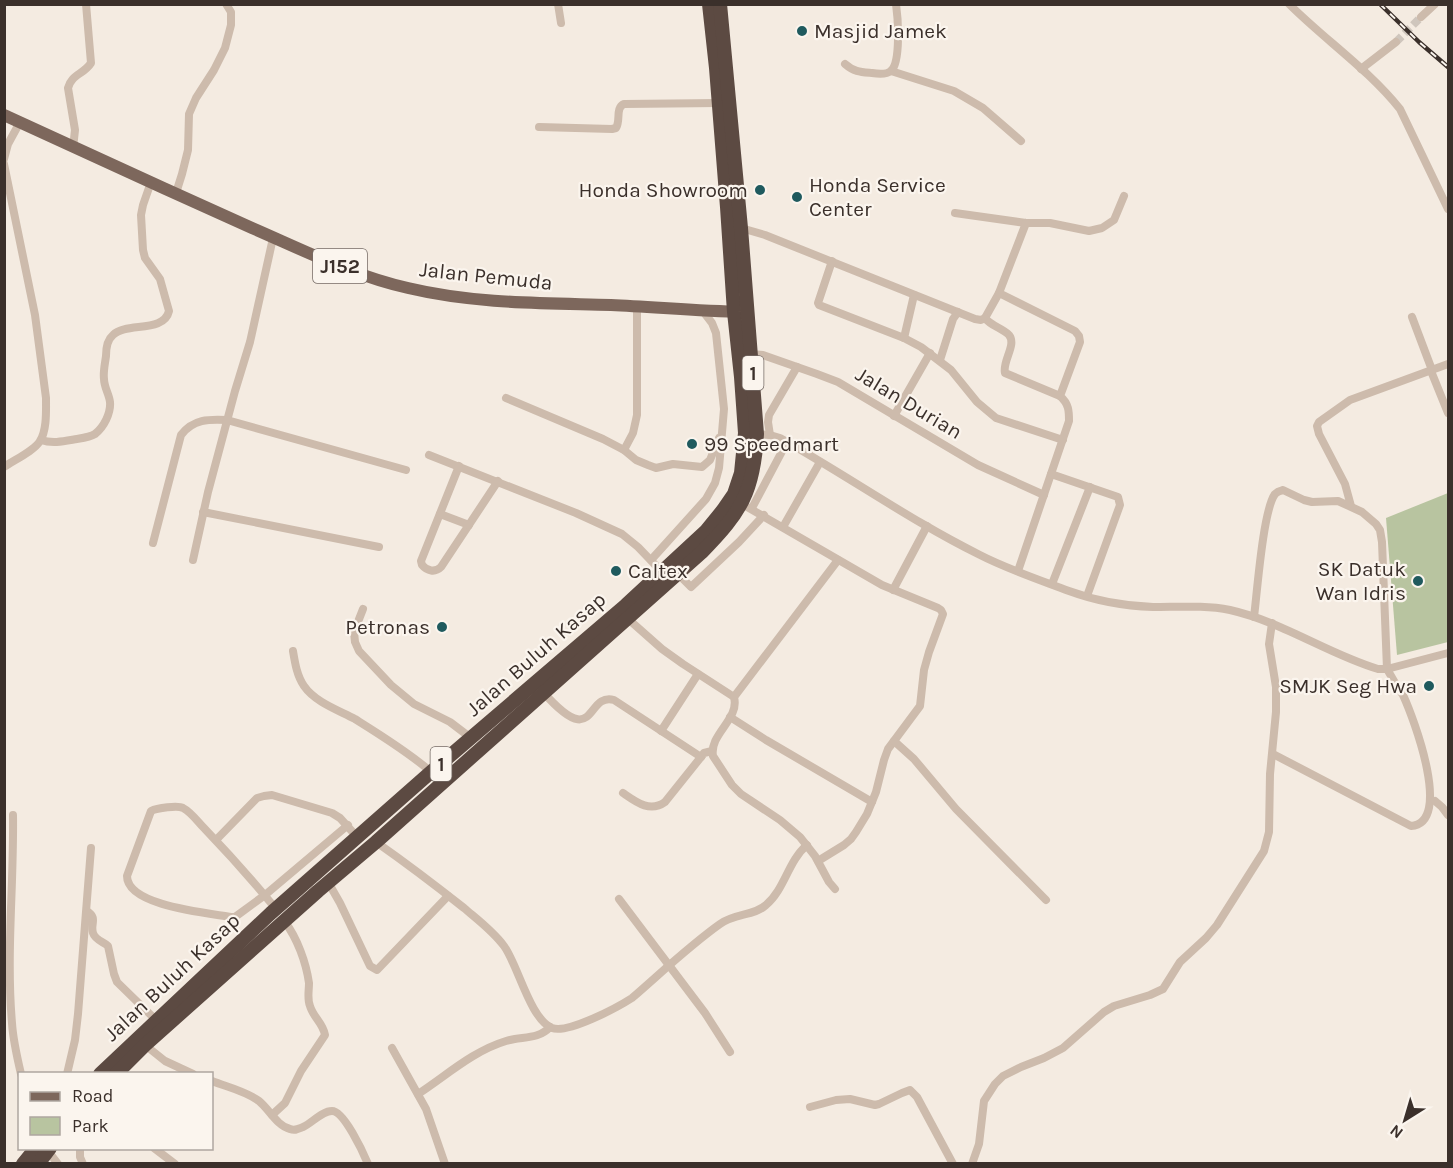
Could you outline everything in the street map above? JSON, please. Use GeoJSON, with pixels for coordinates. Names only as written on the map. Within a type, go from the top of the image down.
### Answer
{"type":"FeatureCollection","features":[{"type":"Feature","properties":{"kind":"highway","name":"Jalan Buluh Kasap"},"geometry":{"type":"LineString","coordinates":[[119,1072],[328,882],[702,552],[747,506],[756,456],[757,434],[751,354],[740,312],[727,207],[709,4]]}},
{"type":"Feature","properties":{"kind":"highway","name":"Jalan Buluh Kasap"},"geometry":{"type":"LineString","coordinates":[[102,1072],[271,913],[626,605],[706,531],[734,494],[757,434],[741,378],[741,228],[720,4]]}},
{"type":"Feature","properties":{"kind":"highway"},"geometry":{"type":"LineString","coordinates":[[292,895],[293,903],[297,906],[303,905]]}},
{"type":"Feature","properties":{"kind":"highway"},"geometry":{"type":"LineString","coordinates":[[271,913],[281,925]]}},
{"type":"Feature","properties":{"kind":"highway"},"geometry":{"type":"LineString","coordinates":[[23,1164],[43,1150]]}},
{"type":"Feature","properties":{"kind":"highway"},"geometry":{"type":"LineString","coordinates":[[38,1164],[44,1150]]}},
{"type":"Feature","properties":{"kind":"main road","name":"Jalan Pemuda"},"geometry":{"type":"LineString","coordinates":[[4,115],[273,238],[339,266],[408,288],[494,301],[740,312]]}},
{"type":"Feature","properties":{"kind":"street"},"geometry":{"type":"LineString","coordinates":[[73,148],[75,130],[68,88],[73,77],[91,63],[86,4]]}},
{"type":"Feature","properties":{"kind":"street"},"geometry":{"type":"LineString","coordinates":[[176,193],[188,150],[189,114],[225,48],[231,25],[231,12],[226,4]]}},
{"type":"Feature","properties":{"kind":"street"},"geometry":{"type":"LineString","coordinates":[[558,4],[561,23]]}},
{"type":"Feature","properties":{"kind":"street"},"geometry":{"type":"LineString","coordinates":[[891,71],[896,60],[898,19],[896,4]]}},
{"type":"Feature","properties":{"kind":"street"},"geometry":{"type":"LineString","coordinates":[[1289,4],[1390,96],[1400,109],[1449,209]]}},
{"type":"Feature","properties":{"kind":"street"},"geometry":{"type":"LineString","coordinates":[[1421,17],[1435,4]]}},
{"type":"Feature","properties":{"kind":"street"},"geometry":{"type":"LineString","coordinates":[[1361,69],[1396,42]]}},
{"type":"Feature","properties":{"kind":"street"},"geometry":{"type":"LineString","coordinates":[[845,64],[858,72],[883,74],[891,71],[954,91],[983,108],[1021,141]]}},
{"type":"Feature","properties":{"kind":"street"},"geometry":{"type":"LineString","coordinates":[[539,127],[612,129],[619,124],[619,109],[624,104],[718,103]]}},
{"type":"Feature","properties":{"kind":"street"},"geometry":{"type":"LineString","coordinates":[[4,159],[8,144],[20,122]]}},
{"type":"Feature","properties":{"kind":"street"},"geometry":{"type":"LineString","coordinates":[[4,164],[35,315],[46,411],[41,440],[35,447],[4,467]]}},
{"type":"Feature","properties":{"kind":"street"},"geometry":{"type":"LineString","coordinates":[[41,440],[54,443],[86,438],[95,434],[110,411],[104,379],[106,348],[112,335],[118,331],[157,324],[168,316],[169,311],[160,279],[145,258],[143,250],[141,215],[151,182]]}},
{"type":"Feature","properties":{"kind":"street"},"geometry":{"type":"LineString","coordinates":[[955,213],[1026,223],[1050,223],[1089,231],[1102,228],[1114,220],[1124,196]]}},
{"type":"Feature","properties":{"kind":"street"},"geometry":{"type":"LineString","coordinates":[[741,228],[765,235],[981,320],[985,318],[999,293],[1026,223]]}},
{"type":"Feature","properties":{"kind":"street"},"geometry":{"type":"LineString","coordinates":[[193,560],[203,512],[249,342],[273,238]]}},
{"type":"Feature","properties":{"kind":"street"},"geometry":{"type":"LineString","coordinates":[[832,261],[819,305],[904,338],[930,353],[951,370],[990,415],[1001,421],[1063,440]]}},
{"type":"Feature","properties":{"kind":"street"},"geometry":{"type":"LineString","coordinates":[[999,293],[1075,330],[1079,336],[1080,342],[1060,396]]}},
{"type":"Feature","properties":{"kind":"street"},"geometry":{"type":"LineString","coordinates":[[904,338],[914,295]]}},
{"type":"Feature","properties":{"kind":"street"},"geometry":{"type":"LineString","coordinates":[[624,450],[633,433],[638,404],[637,306]]}},
{"type":"Feature","properties":{"kind":"street"},"geometry":{"type":"LineString","coordinates":[[651,561],[706,498],[715,483],[720,468],[724,408],[716,333],[702,310]]}},
{"type":"Feature","properties":{"kind":"street"},"geometry":{"type":"LineString","coordinates":[[940,360],[951,325],[958,312]]}},
{"type":"Feature","properties":{"kind":"street"},"geometry":{"type":"LineString","coordinates":[[1412,317],[1449,413]]}},
{"type":"Feature","properties":{"kind":"street"},"geometry":{"type":"LineString","coordinates":[[985,318],[1010,336],[1012,341],[1004,365],[1005,373],[1060,396],[1069,409],[1069,422],[1018,571]]}},
{"type":"Feature","properties":{"kind":"street"},"geometry":{"type":"LineString","coordinates":[[894,416],[930,353]]}},
{"type":"Feature","properties":{"kind":"street","name":"Jalan Durian"},"geometry":{"type":"LineString","coordinates":[[751,354],[763,355],[835,381],[978,465],[1044,495]]}},
{"type":"Feature","properties":{"kind":"street"},"geometry":{"type":"LineString","coordinates":[[1351,506],[1345,484],[1319,434],[1317,426],[1319,422],[1350,400],[1449,364]]}},
{"type":"Feature","properties":{"kind":"street"},"geometry":{"type":"LineString","coordinates":[[797,367],[769,415],[768,422],[757,434],[787,442],[980,555],[1052,584],[1115,604],[1209,606],[1233,611],[1272,623],[1370,666],[1387,669],[1449,653]]}},
{"type":"Feature","properties":{"kind":"street"},"geometry":{"type":"LineString","coordinates":[[506,398],[603,439],[656,468],[673,464],[702,467],[710,460],[722,430]]}},
{"type":"Feature","properties":{"kind":"street"},"geometry":{"type":"LineString","coordinates":[[153,543],[181,435],[186,428],[208,419],[227,420],[406,470]]}},
{"type":"Feature","properties":{"kind":"street"},"geometry":{"type":"LineString","coordinates":[[787,442],[747,506],[874,581],[938,608],[943,614],[924,670],[920,706],[888,749],[872,802],[851,839],[818,861]]}},
{"type":"Feature","properties":{"kind":"street"},"geometry":{"type":"LineString","coordinates":[[429,455],[498,481],[622,534],[629,538],[662,572]]}},
{"type":"Feature","properties":{"kind":"street"},"geometry":{"type":"LineString","coordinates":[[783,527],[820,462]]}},
{"type":"Feature","properties":{"kind":"street"},"geometry":{"type":"LineString","coordinates":[[459,466],[421,561],[424,567],[432,571],[437,571],[441,567],[498,481]]}},
{"type":"Feature","properties":{"kind":"street"},"geometry":{"type":"LineString","coordinates":[[1051,474],[1118,497],[1120,505],[1087,596]]}},
{"type":"Feature","properties":{"kind":"street"},"geometry":{"type":"LineString","coordinates":[[1052,584],[1090,487]]}},
{"type":"Feature","properties":{"kind":"street"},"geometry":{"type":"LineString","coordinates":[[1254,617],[1264,537],[1271,501],[1275,494],[1283,490],[1312,502],[1338,501],[1371,518],[1380,530],[1382,542],[1387,669],[1403,694],[1426,753],[1435,801],[1434,808],[1424,823],[1411,826],[1273,754]]}},
{"type":"Feature","properties":{"kind":"street"},"geometry":{"type":"LineString","coordinates":[[203,512],[379,547]]}},
{"type":"Feature","properties":{"kind":"street"},"geometry":{"type":"LineString","coordinates":[[440,514],[469,525]]}},
{"type":"Feature","properties":{"kind":"street"},"geometry":{"type":"LineString","coordinates":[[677,573],[691,586],[739,542],[764,515]]}},
{"type":"Feature","properties":{"kind":"street"},"geometry":{"type":"LineString","coordinates":[[893,590],[927,526]]}},
{"type":"Feature","properties":{"kind":"street"},"geometry":{"type":"LineString","coordinates":[[835,888],[829,882],[807,844],[791,828],[755,805],[736,789],[713,756],[712,751],[735,704],[734,697],[838,560]]}},
{"type":"Feature","properties":{"kind":"street"},"geometry":{"type":"LineString","coordinates":[[363,609],[354,632],[355,642],[363,656],[391,685],[414,704],[450,722],[471,738]]}},
{"type":"Feature","properties":{"kind":"street"},"geometry":{"type":"LineString","coordinates":[[627,618],[662,649],[734,697]]}},
{"type":"Feature","properties":{"kind":"street"},"geometry":{"type":"LineString","coordinates":[[972,1164],[979,1144],[984,1101],[995,1084],[1012,1071],[1062,1048],[1114,1006],[1163,989],[1180,962],[1217,925],[1264,851],[1269,832],[1270,774],[1276,712],[1276,687],[1269,644],[1272,623]]}},
{"type":"Feature","properties":{"kind":"street"},"geometry":{"type":"LineString","coordinates":[[293,651],[300,680],[315,697],[356,720],[431,772]]}},
{"type":"Feature","properties":{"kind":"street"},"geometry":{"type":"LineString","coordinates":[[661,730],[698,674]]}},
{"type":"Feature","properties":{"kind":"street"},"geometry":{"type":"LineString","coordinates":[[543,692],[565,714],[580,720],[585,719],[603,700],[608,698],[614,700],[700,756]]}},
{"type":"Feature","properties":{"kind":"street"},"geometry":{"type":"LineString","coordinates":[[729,717],[872,802]]}},
{"type":"Feature","properties":{"kind":"street"},"geometry":{"type":"LineString","coordinates":[[894,741],[914,759],[956,809],[1046,900]]}},
{"type":"Feature","properties":{"kind":"street"},"geometry":{"type":"LineString","coordinates":[[623,793],[645,806],[652,808],[661,805],[700,756],[712,751]]}},
{"type":"Feature","properties":{"kind":"street"},"geometry":{"type":"LineString","coordinates":[[216,840],[257,798],[264,796],[280,797],[332,813],[348,825],[358,838]]}},
{"type":"Feature","properties":{"kind":"street"},"geometry":{"type":"LineString","coordinates":[[1435,801],[1449,815]]}},
{"type":"Feature","properties":{"kind":"street"},"geometry":{"type":"LineString","coordinates":[[271,913],[265,895],[185,809],[176,806],[154,809],[150,814],[127,880],[140,894],[167,906],[231,917],[265,895],[348,825]]}},
{"type":"Feature","properties":{"kind":"street"},"geometry":{"type":"LineString","coordinates":[[13,815],[14,858],[7,997],[21,1072]]}},
{"type":"Feature","properties":{"kind":"street"},"geometry":{"type":"LineString","coordinates":[[376,842],[416,870],[487,927],[504,945],[537,1014],[550,1027],[556,1029],[609,1012],[632,998],[722,923],[733,917],[756,912],[765,906],[774,896],[795,858],[807,844]]}},
{"type":"Feature","properties":{"kind":"street"},"geometry":{"type":"LineString","coordinates":[[67,1072],[76,1033],[91,848]]}},
{"type":"Feature","properties":{"kind":"street"},"geometry":{"type":"LineString","coordinates":[[328,882],[370,966],[377,970],[448,896]]}},
{"type":"Feature","properties":{"kind":"street"},"geometry":{"type":"LineString","coordinates":[[619,899],[716,1028],[730,1052]]}},
{"type":"Feature","properties":{"kind":"street"},"geometry":{"type":"LineString","coordinates":[[87,911],[93,916],[93,933],[108,946],[117,982],[156,1020]]}},
{"type":"Feature","properties":{"kind":"street"},"geometry":{"type":"LineString","coordinates":[[272,1114],[285,1103],[301,1071],[325,1035],[320,1021],[309,1005],[308,975],[299,949],[290,928],[281,925]]}},
{"type":"Feature","properties":{"kind":"street"},"geometry":{"type":"LineString","coordinates":[[418,1094],[462,1062],[489,1047],[510,1040],[539,1035],[550,1027]]}},
{"type":"Feature","properties":{"kind":"street"},"geometry":{"type":"LineString","coordinates":[[145,1046],[165,1061],[189,1072]]}},
{"type":"Feature","properties":{"kind":"street"},"geometry":{"type":"LineString","coordinates":[[392,1048],[426,1109],[445,1164]]}},
{"type":"Feature","properties":{"kind":"street"},"geometry":{"type":"LineString","coordinates":[[213,1081],[253,1097],[286,1128],[295,1130],[326,1112],[336,1112],[344,1120],[368,1164]]}},
{"type":"Feature","properties":{"kind":"street"},"geometry":{"type":"LineString","coordinates":[[810,1107],[850,1099],[875,1105],[910,1090],[917,1098],[953,1164]]}},
{"type":"Feature","properties":{"kind":"street"},"geometry":{"type":"LineString","coordinates":[[45,1150],[58,1164]]}},
{"type":"Feature","properties":{"kind":"street"},"geometry":{"type":"LineString","coordinates":[[155,1150],[175,1164]]}},
{"type":"Feature","properties":{"kind":"green space","name":"SK Datuk Wan Idris"},"geometry":{"type":"Polygon","coordinates":[[[1448,493],[1448,642],[1397,655],[1386,518],[1448,493]]]}},
{"type":"Feature","properties":{"kind":"tunnel"},"geometry":{"type":"LineString","coordinates":[[1396,42],[1421,17]]}},
{"type":"Feature","properties":{"kind":"railway"},"geometry":{"type":"LineString","coordinates":[[1380,4],[1448,67]]}},
{"type":"Feature","properties":{"kind":"place","name":"Masjid Jamek"},"geometry":{"type":"Point","coordinates":[802,31]}},
{"type":"Feature","properties":{"kind":"place","name":"Honda Showroom"},"geometry":{"type":"Point","coordinates":[760,190]}},
{"type":"Feature","properties":{"kind":"place","name":"Honda Service Center"},"geometry":{"type":"Point","coordinates":[797,197]}},
{"type":"Feature","properties":{"kind":"place","name":"99 Speedmart"},"geometry":{"type":"Point","coordinates":[692,444]}},
{"type":"Feature","properties":{"kind":"place","name":"Caltex"},"geometry":{"type":"Point","coordinates":[616,571]}},
{"type":"Feature","properties":{"kind":"place","name":"SK Datuk Wan Idris"},"geometry":{"type":"Point","coordinates":[1418,581]}},
{"type":"Feature","properties":{"kind":"place","name":"Petronas"},"geometry":{"type":"Point","coordinates":[442,627]}},
{"type":"Feature","properties":{"kind":"place","name":"SMJK Seg Hwa"},"geometry":{"type":"Point","coordinates":[1429,686]}}]}
